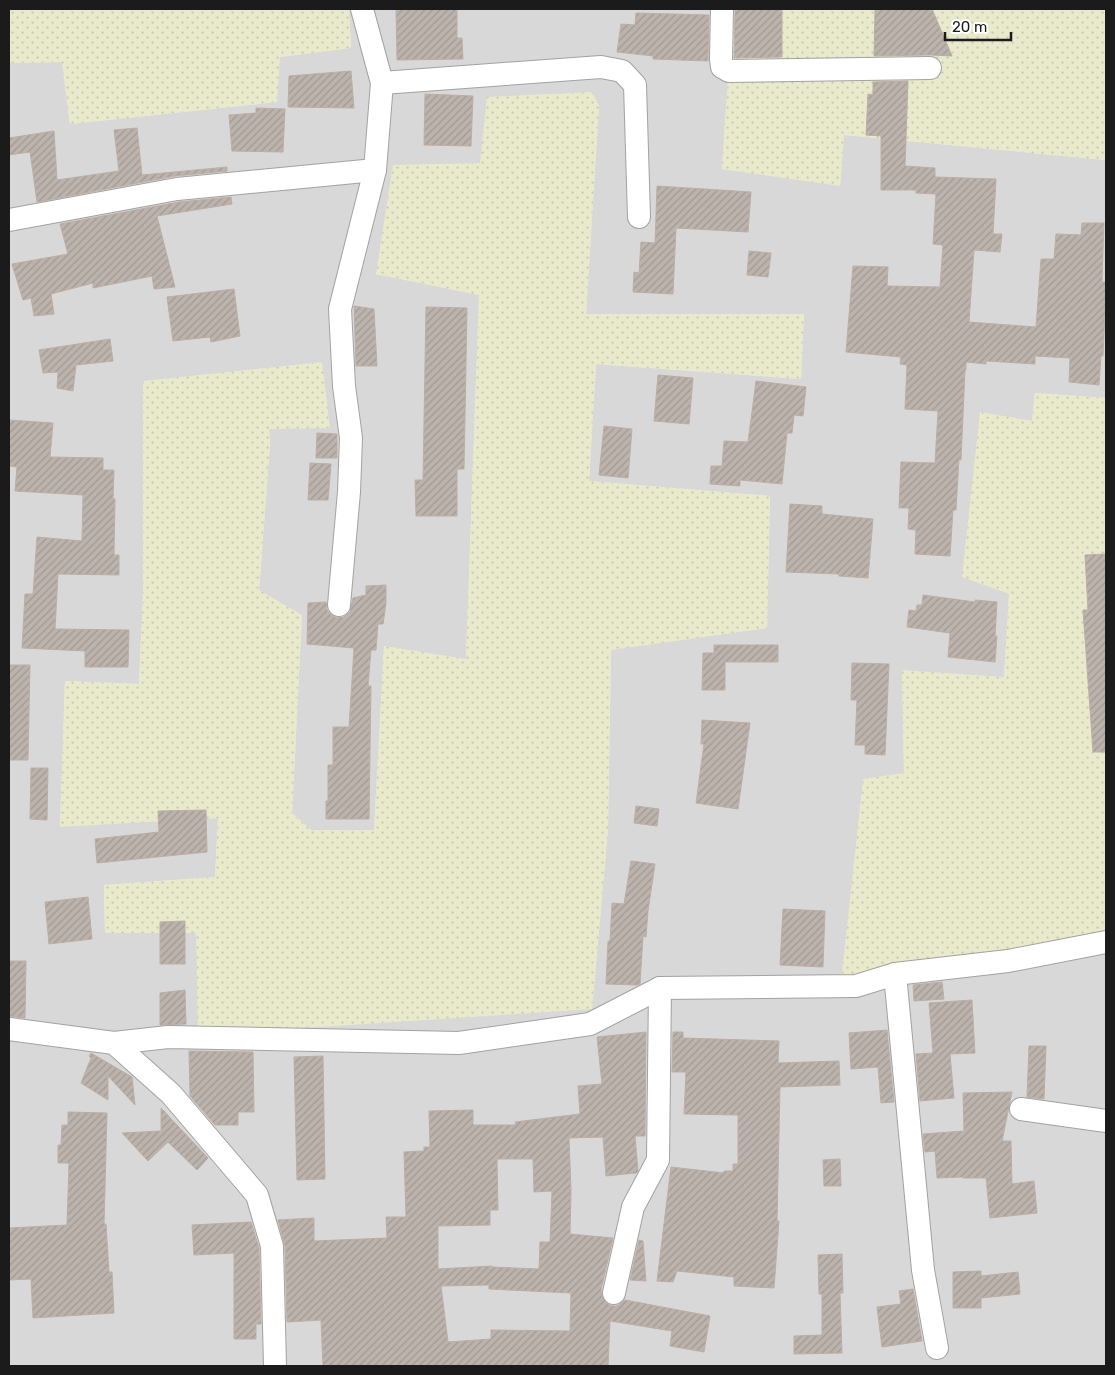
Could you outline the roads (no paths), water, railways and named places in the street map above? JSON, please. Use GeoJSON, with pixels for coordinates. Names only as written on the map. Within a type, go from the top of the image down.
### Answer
{"type":"FeatureCollection","features":[{"type":"Feature","properties":{"kind":"street"},"geometry":{"type":"LineString","coordinates":[[339,605],[349,492],[351,438],[344,386],[340,309],[375,170],[382,83],[362,9]]}},
{"type":"Feature","properties":{"kind":"street"},"geometry":{"type":"LineString","coordinates":[[722,9],[720,59],[722,67],[729,71],[930,68]]}},
{"type":"Feature","properties":{"kind":"street"},"geometry":{"type":"LineString","coordinates":[[382,83],[601,67],[622,71],[635,85],[639,218]]}},
{"type":"Feature","properties":{"kind":"street"},"geometry":{"type":"LineString","coordinates":[[9,220],[177,189],[375,170]]}},
{"type":"Feature","properties":{"kind":"street"},"geometry":{"type":"LineString","coordinates":[[9,1028],[114,1043],[168,1037],[459,1044],[590,1024],[660,988],[856,986],[895,974],[1008,961],[1106,942]]}},
{"type":"Feature","properties":{"kind":"street"},"geometry":{"type":"LineString","coordinates":[[895,974],[923,1270],[938,1348]]}},
{"type":"Feature","properties":{"kind":"street"},"geometry":{"type":"LineString","coordinates":[[614,1293],[633,1207],[658,1160],[660,988]]}},
{"type":"Feature","properties":{"kind":"street"},"geometry":{"type":"LineString","coordinates":[[114,1043],[171,1094],[258,1195],[272,1246],[274,1366]]}},
{"type":"Feature","properties":{"kind":"street"},"geometry":{"type":"LineString","coordinates":[[1021,1109],[1106,1121]]}}]}
